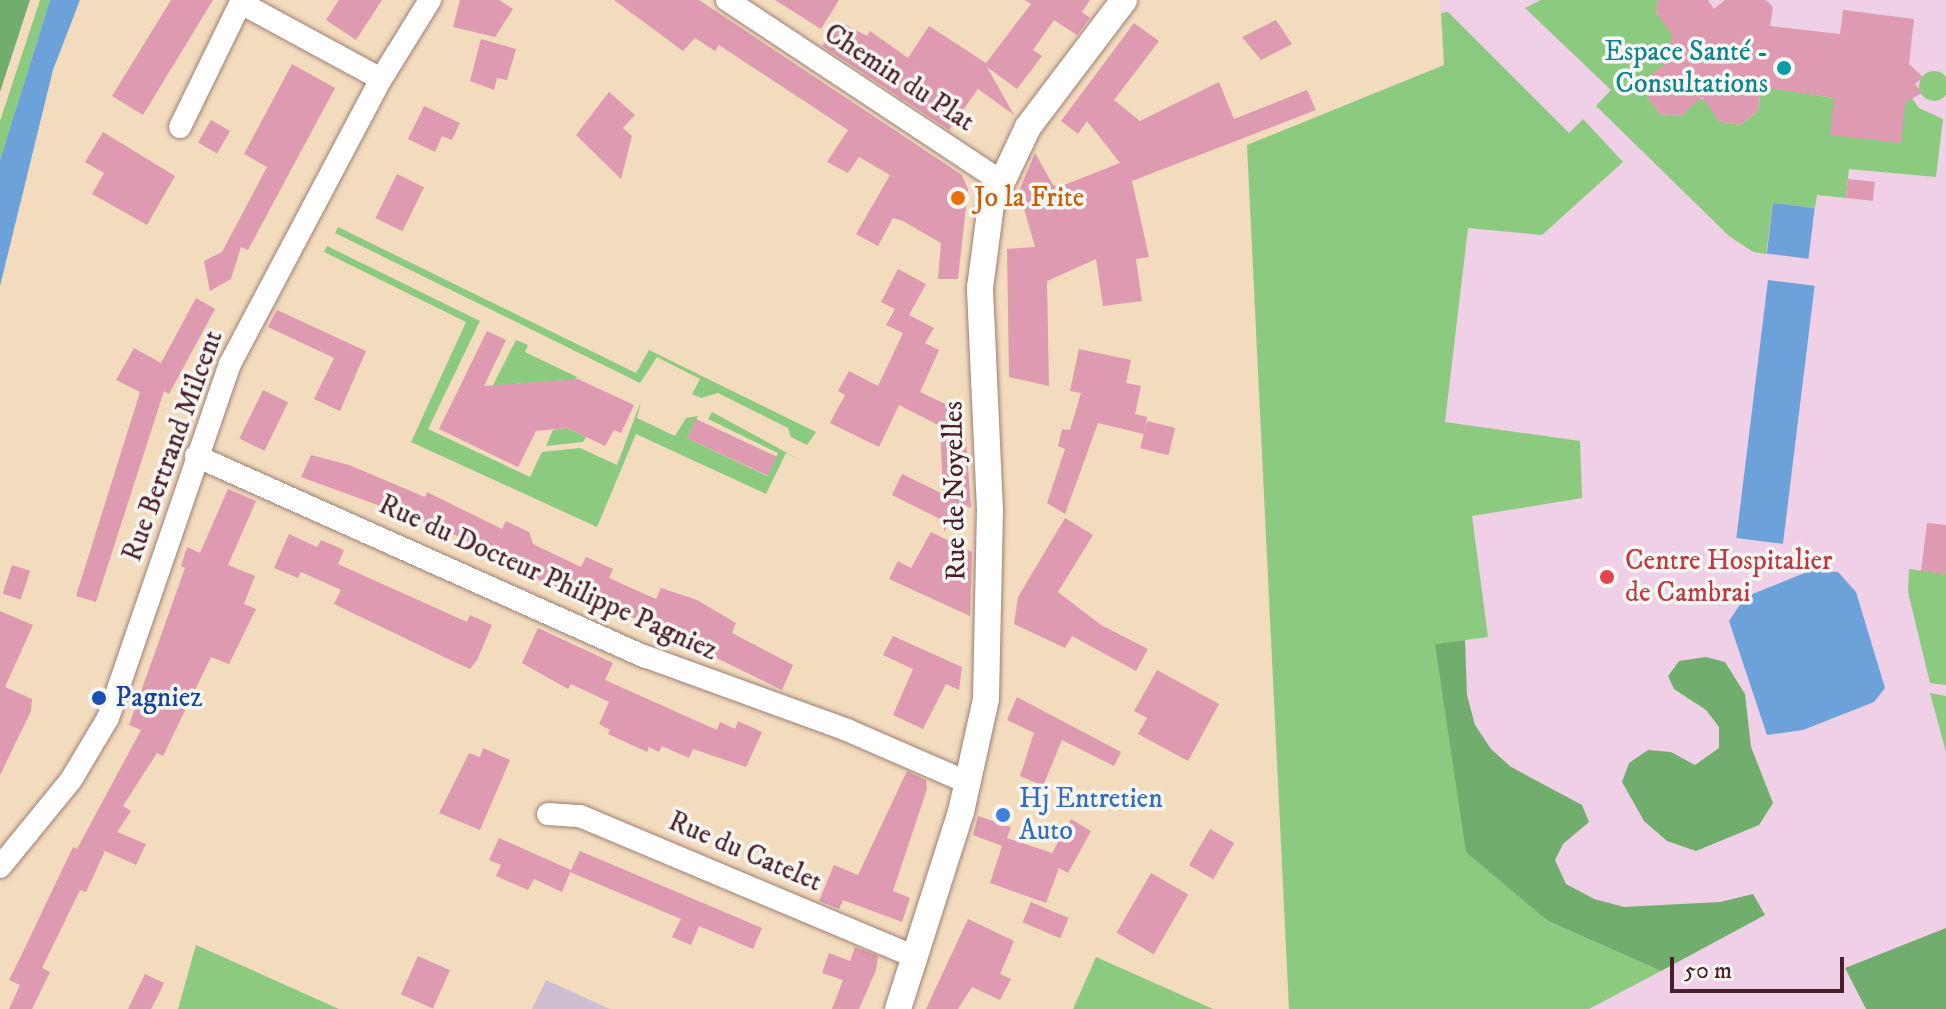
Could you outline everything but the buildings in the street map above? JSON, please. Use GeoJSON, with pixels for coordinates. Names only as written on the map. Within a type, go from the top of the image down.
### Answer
{"type":"FeatureCollection","features":[{"type":"Feature","properties":{"kind":"street","name":"Rue Bertrand Milcent"},"geometry":{"type":"LineString","coordinates":[[0,867],[77,772],[108,718],[196,456],[253,316],[381,79],[430,0]]}},
{"type":"Feature","properties":{"kind":"street","name":"Chemin du Plat"},"geometry":{"type":"LineString","coordinates":[[727,0],[999,180]]}},
{"type":"Feature","properties":{"kind":"street","name":"Rue de Noyelles"},"geometry":{"type":"LineString","coordinates":[[898,1009],[969,783],[988,680],[990,510],[980,288],[983,243],[999,180],[1028,127],[1124,0]]}},
{"type":"Feature","properties":{"kind":"street"},"geometry":{"type":"LineString","coordinates":[[180,127],[241,1],[381,79]]}},
{"type":"Feature","properties":{"kind":"street","name":"Rue du Docteur Philippe Pagniez"},"geometry":{"type":"LineString","coordinates":[[196,456],[644,656],[752,694],[969,783]]}},
{"type":"Feature","properties":{"kind":"street","name":"Rue du Catelet"},"geometry":{"type":"LineString","coordinates":[[548,814],[580,816],[916,957]]}},
{"type":"Feature","properties":{"kind":"shaded area","name":"Centre Hospitalier de Cambrai"},"geometry":{"type":"Polygon","coordinates":[[[1440,0],[1946,0],[1946,1009],[1289,1009],[1247,145],[1444,65],[1440,0]]]}},
{"type":"Feature","properties":{"kind":"shaded area"},"geometry":{"type":"Polygon","coordinates":[[[546,980],[581,996],[610,1009],[532,1009],[546,980]]]}},
{"type":"Feature","properties":{"kind":"green space"},"geometry":{"type":"Polygon","coordinates":[[[0,0],[30,0],[0,92],[0,0]]]}},
{"type":"Feature","properties":{"kind":"green space"},"geometry":{"type":"Polygon","coordinates":[[[40,0],[50,0],[0,160],[0,121],[40,0]]]}},
{"type":"Feature","properties":{"kind":"green space"},"geometry":{"type":"Polygon","coordinates":[[[1541,0],[1658,0],[1656,13],[1673,30],[1669,65],[1649,77],[1647,97],[1660,114],[1681,116],[1697,98],[1708,100],[1719,121],[1740,125],[1758,111],[1761,91],[1752,87],[1754,72],[1776,89],[1834,98],[1908,93],[1919,108],[1943,119],[1936,177],[1849,169],[1846,198],[1817,195],[1815,208],[1773,203],[1766,254],[1753,252],[1729,236],[1596,106],[1611,90],[1525,8],[1541,0]]]}},
{"type":"Feature","properties":{"kind":"green space"},"geometry":{"type":"Polygon","coordinates":[[[1448,12],[1569,133],[1583,119],[1623,162],[1542,235],[1468,228],[1445,422],[1580,441],[1582,498],[1472,516],[1488,637],[1436,644],[1548,921],[1661,971],[1589,1009],[1289,1009],[1247,145],[1444,65],[1441,13],[1448,12]]]}},
{"type":"Feature","properties":{"kind":"green space"},"geometry":{"type":"Polygon","coordinates":[[[1934,71],[1945,75],[1949,86],[1945,97],[1934,101],[1923,97],[1919,86],[1923,75],[1934,71]]]}},
{"type":"Feature","properties":{"kind":"green space"},"geometry":{"type":"Polygon","coordinates":[[[338,227],[636,373],[649,350],[816,432],[807,445],[791,437],[788,428],[718,393],[701,398],[692,394],[700,379],[657,357],[640,383],[335,233],[338,227]]]}},
{"type":"Feature","properties":{"kind":"green space"},"geometry":{"type":"Polygon","coordinates":[[[327,246],[480,321],[428,429],[530,477],[542,452],[580,448],[617,465],[641,401],[637,418],[675,436],[686,418],[698,416],[687,438],[767,476],[778,453],[708,419],[712,412],[802,461],[786,453],[766,494],[636,434],[597,527],[411,442],[466,322],[324,252],[327,246]]]}},
{"type":"Feature","properties":{"kind":"green space"},"geometry":{"type":"Polygon","coordinates":[[[516,340],[528,345],[525,352],[577,377],[569,392],[568,380],[513,384],[514,404],[487,397],[516,340]]]}},
{"type":"Feature","properties":{"kind":"green space"},"geometry":{"type":"Polygon","coordinates":[[[567,428],[586,437],[583,442],[546,446],[553,430],[567,428]]]}},
{"type":"Feature","properties":{"kind":"green space"},"geometry":{"type":"Polygon","coordinates":[[[1909,569],[1946,574],[1946,685],[1930,683],[1908,592],[1909,569]]]}},
{"type":"Feature","properties":{"kind":"green space"},"geometry":{"type":"Polygon","coordinates":[[[1465,640],[1467,695],[1475,725],[1491,749],[1511,767],[1582,805],[1589,822],[1563,844],[1555,860],[1566,884],[1594,899],[1624,907],[1720,902],[1753,894],[1765,915],[1661,971],[1548,921],[1466,852],[1435,644],[1465,640]]]}},
{"type":"Feature","properties":{"kind":"green space"},"geometry":{"type":"Polygon","coordinates":[[[1706,657],[1725,662],[1745,694],[1751,747],[1773,803],[1759,825],[1696,851],[1667,841],[1644,821],[1622,782],[1629,763],[1648,750],[1671,752],[1695,765],[1719,748],[1719,727],[1706,710],[1674,689],[1668,676],[1679,661],[1706,657]]]}},
{"type":"Feature","properties":{"kind":"green space"},"geometry":{"type":"Polygon","coordinates":[[[1930,693],[1946,696],[1946,752],[1930,693]]]}},
{"type":"Feature","properties":{"kind":"green space"},"geometry":{"type":"Polygon","coordinates":[[[1946,928],[1946,1009],[1866,1009],[1845,968],[1946,928]]]}},
{"type":"Feature","properties":{"kind":"green space"},"geometry":{"type":"Polygon","coordinates":[[[196,945],[339,1009],[178,1009],[196,945]]]}},
{"type":"Feature","properties":{"kind":"green space"},"geometry":{"type":"Polygon","coordinates":[[[1096,957],[1213,1009],[1073,1009],[1096,957]]]}},
{"type":"Feature","properties":{"kind":"water"},"geometry":{"type":"Polygon","coordinates":[[[50,0],[80,0],[53,70],[0,286],[0,160],[50,0]]]}},
{"type":"Feature","properties":{"kind":"water"},"geometry":{"type":"Polygon","coordinates":[[[1773,203],[1815,208],[1808,259],[1767,254],[1773,203]]]}},
{"type":"Feature","properties":{"kind":"water"},"geometry":{"type":"Polygon","coordinates":[[[1768,280],[1815,286],[1783,544],[1736,538],[1768,280]]]}},
{"type":"Feature","properties":{"kind":"water"},"geometry":{"type":"Polygon","coordinates":[[[1812,570],[1838,572],[1856,592],[1885,688],[1874,702],[1803,730],[1767,735],[1729,621],[1745,597],[1812,570]]]}},
{"type":"Feature","properties":{"kind":"place","name":"Espace Santé - Consultations"},"geometry":{"type":"Point","coordinates":[1784,68]}},
{"type":"Feature","properties":{"kind":"place","name":"Jo la Frite"},"geometry":{"type":"Point","coordinates":[958,198]}},
{"type":"Feature","properties":{"kind":"place","name":"Centre Hospitalier de Cambrai"},"geometry":{"type":"Point","coordinates":[1607,577]}},
{"type":"Feature","properties":{"kind":"place","name":"Pagniez"},"geometry":{"type":"Point","coordinates":[99,698]}},
{"type":"Feature","properties":{"kind":"place","name":"Hj Entretien Auto"},"geometry":{"type":"Point","coordinates":[1003,815]}}]}
